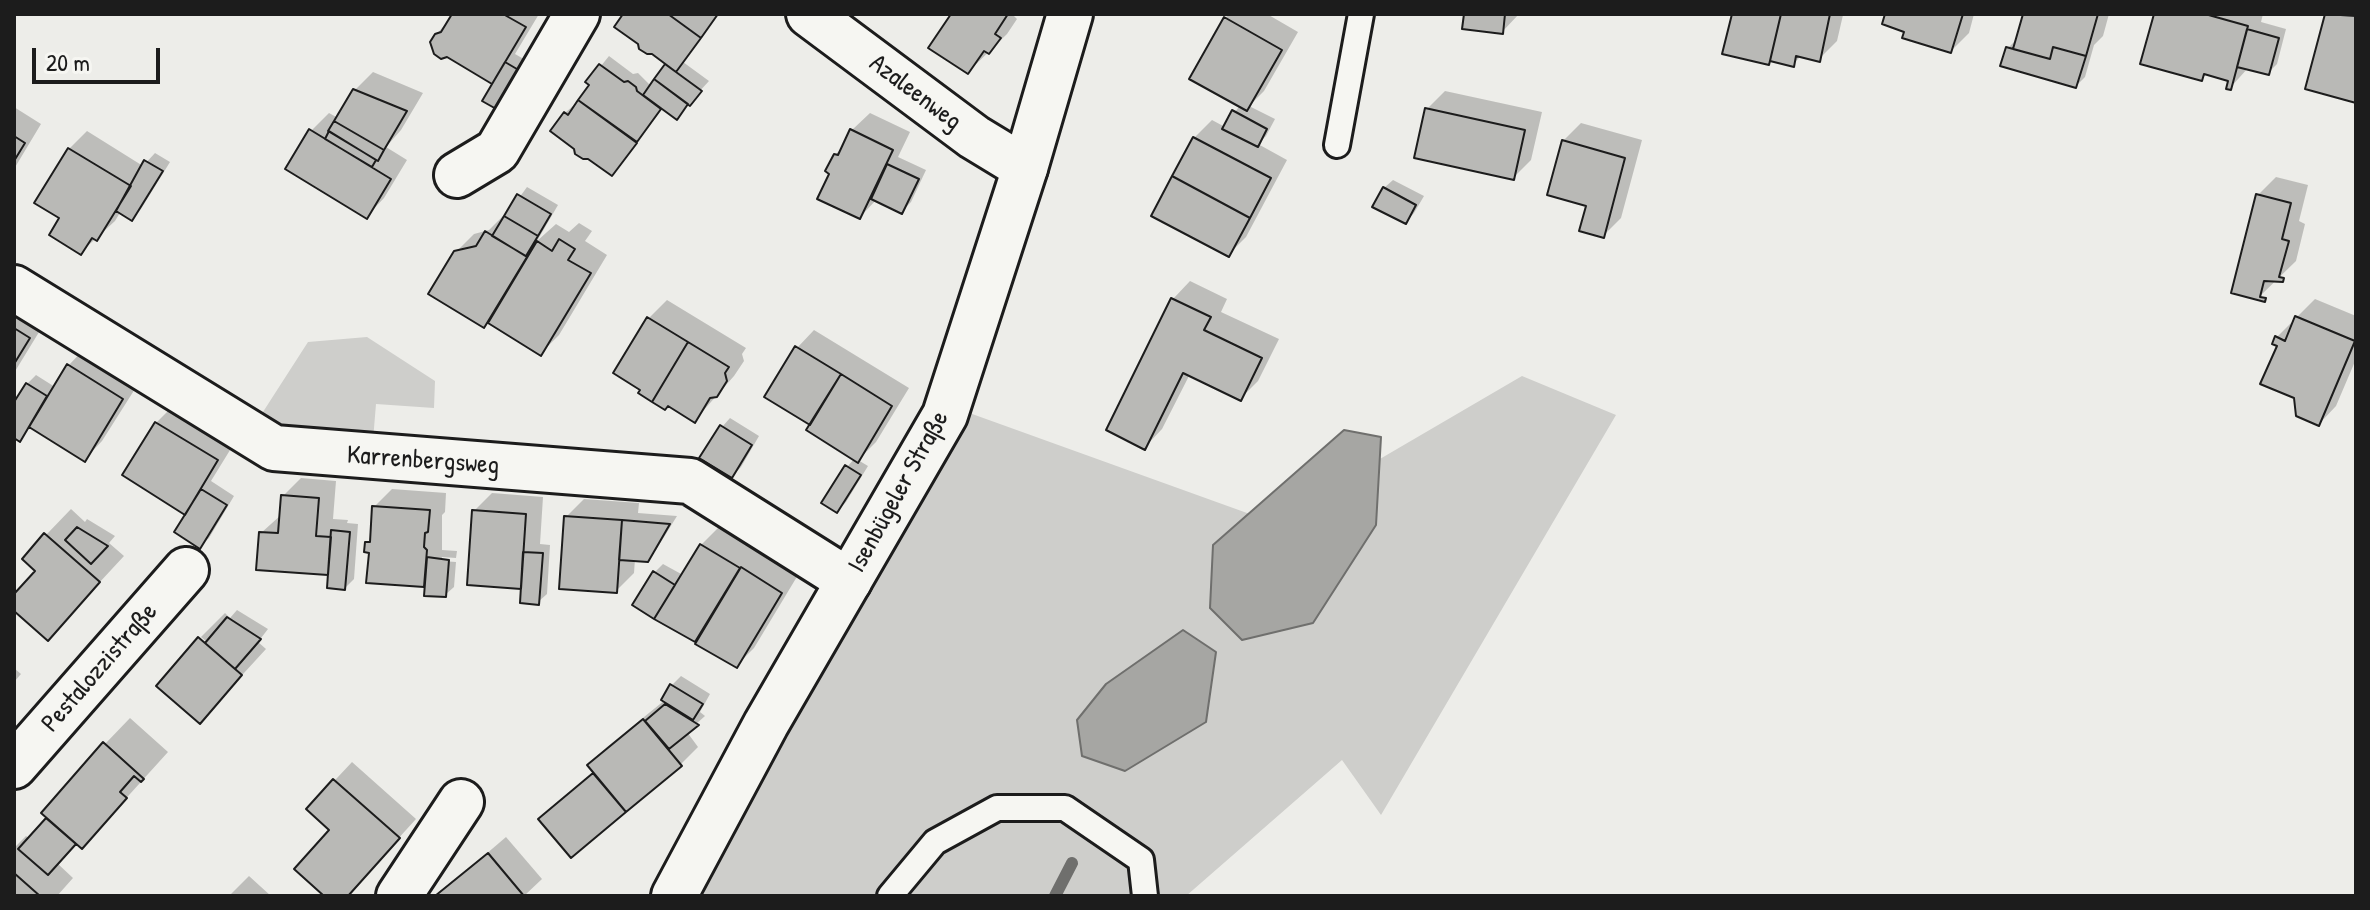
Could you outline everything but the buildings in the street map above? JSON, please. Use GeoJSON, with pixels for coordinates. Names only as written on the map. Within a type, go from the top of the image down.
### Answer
{"type":"FeatureCollection","features":[{"type":"Feature","properties":{"kind":"street"},"geometry":{"type":"LineString","coordinates":[[457,175],[497,151],[577,14]]}},
{"type":"Feature","properties":{"kind":"street","name":"Azaleenweg"},"geometry":{"type":"LineString","coordinates":[[809,14],[974,137],[1025,168]]}},
{"type":"Feature","properties":{"kind":"street","name":"Isenbügeler Straße"},"geometry":{"type":"LineString","coordinates":[[674,896],[766,724],[945,415],[1025,168],[1070,14]]}},
{"type":"Feature","properties":{"kind":"street","name":"Karrenbergsweg"},"geometry":{"type":"LineString","coordinates":[[14,288],[274,448],[690,481],[849,581]]}},
{"type":"Feature","properties":{"kind":"street","name":"Pestalozzistraße"},"geometry":{"type":"LineString","coordinates":[[14,766],[186,570]]}},
{"type":"Feature","properties":{"kind":"street"},"geometry":{"type":"LineString","coordinates":[[399,896],[461,802]]}},
{"type":"Feature","properties":{"kind":"lane"},"geometry":{"type":"LineString","coordinates":[[1337,145],[1361,14]]}},
{"type":"Feature","properties":{"kind":"lane"},"geometry":{"type":"LineString","coordinates":[[890,896],[935,842],[997,808],[1065,808],[1141,860],[1145,896]]}},
{"type":"Feature","properties":{"kind":"shaded area"},"geometry":{"type":"Polygon","coordinates":[[[367,337],[435,381],[434,408],[376,404],[373,440],[290,433],[261,415],[308,342],[367,337]]]}},
{"type":"Feature","properties":{"kind":"shaded area"},"geometry":{"type":"Polygon","coordinates":[[[1522,376],[1616,415],[1381,815],[1342,760],[1186,896],[683,896],[950,406],[1272,522],[1522,376]]]}},
{"type":"Feature","properties":{"kind":"shaded area"},"geometry":{"type":"Polygon","coordinates":[[[1344,430],[1381,437],[1376,525],[1313,623],[1242,640],[1210,608],[1213,545],[1344,430]]]}},
{"type":"Feature","properties":{"kind":"shaded area"},"geometry":{"type":"Polygon","coordinates":[[[1183,630],[1216,652],[1206,722],[1125,771],[1082,756],[1077,720],[1106,684],[1183,630]]]}},
{"type":"Feature","properties":{"kind":"waterway"},"geometry":{"type":"LineString","coordinates":[[1055,896],[1072,863]]}}]}
